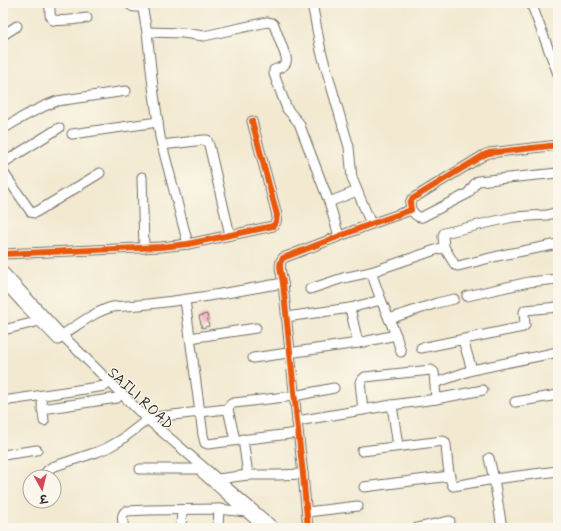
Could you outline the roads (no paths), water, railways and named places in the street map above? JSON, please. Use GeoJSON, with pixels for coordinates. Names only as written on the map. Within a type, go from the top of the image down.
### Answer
{"type":"FeatureCollection","features":[{"type":"Feature","properties":{"kind":"street"},"geometry":{"type":"LineString","coordinates":[[50,3],[50,15],[53,20],[57,21],[88,18]]}},
{"type":"Feature","properties":{"kind":"street"},"geometry":{"type":"LineString","coordinates":[[129,3],[132,6],[142,8],[147,32],[160,137],[188,244]]}},
{"type":"Feature","properties":{"kind":"street"},"geometry":{"type":"LineString","coordinates":[[312,3],[321,50],[349,147],[352,178],[371,224]]}},
{"type":"Feature","properties":{"kind":"street"},"geometry":{"type":"LineString","coordinates":[[531,3],[558,74]]}},
{"type":"Feature","properties":{"kind":"street"},"geometry":{"type":"LineString","coordinates":[[147,32],[183,33],[204,36],[267,22],[274,25],[287,61],[285,65],[274,70],[274,74],[287,109],[299,123],[329,202],[339,236]]}},
{"type":"Feature","properties":{"kind":"street"},"geometry":{"type":"LineString","coordinates":[[3,35],[17,26]]}},
{"type":"Feature","properties":{"kind":"street"},"geometry":{"type":"LineString","coordinates":[[3,129],[34,111],[57,101],[126,91]]}},
{"type":"Feature","properties":{"kind":"street"},"geometry":{"type":"LineString","coordinates":[[3,254],[144,248],[188,244],[273,226],[277,220],[277,215],[252,121]]}},
{"type":"Feature","properties":{"kind":"street"},"geometry":{"type":"LineString","coordinates":[[72,134],[158,122]]}},
{"type":"Feature","properties":{"kind":"street"},"geometry":{"type":"LineString","coordinates":[[3,163],[58,128]]}},
{"type":"Feature","properties":{"kind":"street"},"geometry":{"type":"LineString","coordinates":[[162,145],[207,140],[230,235]]}},
{"type":"Feature","properties":{"kind":"street"},"geometry":{"type":"LineString","coordinates":[[558,145],[489,153],[484,155],[412,199],[410,203],[411,210],[417,216],[422,218],[467,194],[478,181],[558,173]]}},
{"type":"Feature","properties":{"kind":"street"},"geometry":{"type":"LineString","coordinates":[[3,172],[31,212],[34,213],[38,212],[100,173]]}},
{"type":"Feature","properties":{"kind":"street"},"geometry":{"type":"LineString","coordinates":[[142,177],[144,248]]}},
{"type":"Feature","properties":{"kind":"street"},"geometry":{"type":"LineString","coordinates":[[329,202],[357,191]]}},
{"type":"Feature","properties":{"kind":"street"},"geometry":{"type":"LineString","coordinates":[[308,528],[280,265],[281,260],[339,236],[411,210]]}},
{"type":"Feature","properties":{"kind":"street"},"geometry":{"type":"LineString","coordinates":[[558,212],[548,215],[513,216],[444,233],[443,236],[444,247],[455,265],[458,266],[502,255],[558,244]]}},
{"type":"Feature","properties":{"kind":"street"},"geometry":{"type":"LineString","coordinates":[[310,289],[342,278],[371,272],[444,247]]}},
{"type":"Feature","properties":{"kind":"street"},"geometry":{"type":"LineString","coordinates":[[3,271],[62,335],[145,420],[218,479],[249,510],[275,528]]}},
{"type":"Feature","properties":{"kind":"street"},"geometry":{"type":"LineString","coordinates":[[371,272],[380,300],[396,335],[401,352]]}},
{"type":"Feature","properties":{"kind":"street"},"geometry":{"type":"LineString","coordinates":[[467,296],[528,282],[558,279]]}},
{"type":"Feature","properties":{"kind":"street","name":"SAILI ROAD"},"geometry":{"type":"LineString","coordinates":[[3,282],[6,291],[40,322],[117,398],[145,420],[197,469],[249,510],[264,528]]}},
{"type":"Feature","properties":{"kind":"street"},"geometry":{"type":"LineString","coordinates":[[62,335],[90,317],[112,307],[150,305],[283,283]]}},
{"type":"Feature","properties":{"kind":"street"},"geometry":{"type":"LineString","coordinates":[[389,319],[436,303],[454,299]]}},
{"type":"Feature","properties":{"kind":"street"},"geometry":{"type":"LineString","coordinates":[[185,300],[203,435],[206,444],[298,433]]}},
{"type":"Feature","properties":{"kind":"street"},"geometry":{"type":"LineString","coordinates":[[286,317],[350,308],[380,300]]}},
{"type":"Feature","properties":{"kind":"street"},"geometry":{"type":"LineString","coordinates":[[421,348],[523,327],[525,325],[525,310],[558,307]]}},
{"type":"Feature","properties":{"kind":"street"},"geometry":{"type":"LineString","coordinates":[[350,308],[358,343]]}},
{"type":"Feature","properties":{"kind":"street"},"geometry":{"type":"LineString","coordinates":[[3,330],[40,322]]}},
{"type":"Feature","properties":{"kind":"street"},"geometry":{"type":"LineString","coordinates":[[190,338],[256,328]]}},
{"type":"Feature","properties":{"kind":"street"},"geometry":{"type":"LineString","coordinates":[[253,358],[358,343],[396,335]]}},
{"type":"Feature","properties":{"kind":"street"},"geometry":{"type":"LineString","coordinates":[[462,340],[472,370]]}},
{"type":"Feature","properties":{"kind":"street"},"geometry":{"type":"LineString","coordinates":[[435,383],[472,370],[558,352]]}},
{"type":"Feature","properties":{"kind":"street"},"geometry":{"type":"LineString","coordinates":[[363,410],[360,382],[365,377],[431,370],[434,372],[436,399]]}},
{"type":"Feature","properties":{"kind":"street"},"geometry":{"type":"LineString","coordinates":[[3,401],[105,386]]}},
{"type":"Feature","properties":{"kind":"street"},"geometry":{"type":"LineString","coordinates":[[49,469],[97,452],[121,440],[145,420],[228,409],[231,404],[234,403],[294,396],[334,388]]}},
{"type":"Feature","properties":{"kind":"street"},"geometry":{"type":"LineString","coordinates":[[297,421],[483,390]]}},
{"type":"Feature","properties":{"kind":"street"},"geometry":{"type":"LineString","coordinates":[[41,395],[44,421]]}},
{"type":"Feature","properties":{"kind":"street"},"geometry":{"type":"LineString","coordinates":[[514,402],[558,395]]}},
{"type":"Feature","properties":{"kind":"street"},"geometry":{"type":"LineString","coordinates":[[42,409],[117,398]]}},
{"type":"Feature","properties":{"kind":"street"},"geometry":{"type":"LineString","coordinates":[[392,405],[398,446]]}},
{"type":"Feature","properties":{"kind":"street"},"geometry":{"type":"LineString","coordinates":[[228,409],[239,440],[248,475]]}},
{"type":"Feature","properties":{"kind":"street"},"geometry":{"type":"LineString","coordinates":[[362,450],[444,441],[446,445],[450,476],[452,484],[455,486],[494,479],[558,472]]}},
{"type":"Feature","properties":{"kind":"street"},"geometry":{"type":"LineString","coordinates":[[3,455],[37,450]]}},
{"type":"Feature","properties":{"kind":"street"},"geometry":{"type":"LineString","coordinates":[[489,458],[502,528]]}},
{"type":"Feature","properties":{"kind":"street"},"geometry":{"type":"LineString","coordinates":[[140,469],[197,469]]}},
{"type":"Feature","properties":{"kind":"street"},"geometry":{"type":"LineString","coordinates":[[218,479],[248,475],[303,474]]}},
{"type":"Feature","properties":{"kind":"street"},"geometry":{"type":"LineString","coordinates":[[364,487],[450,476]]}},
{"type":"Feature","properties":{"kind":"street"},"geometry":{"type":"LineString","coordinates":[[307,512],[358,506]]}},
{"type":"Feature","properties":{"kind":"street"},"geometry":{"type":"LineString","coordinates":[[124,528],[122,515],[126,511],[219,509],[249,510]]}},
{"type":"Feature","properties":{"kind":"street"},"geometry":{"type":"LineString","coordinates":[[218,528],[219,509]]}},
{"type":"Feature","properties":{"kind":"street"},"geometry":{"type":"LineString","coordinates":[[181,528],[182,510]]}},
{"type":"Feature","properties":{"kind":"street"},"geometry":{"type":"LineString","coordinates":[[417,528],[430,527],[450,521]]}}]}
